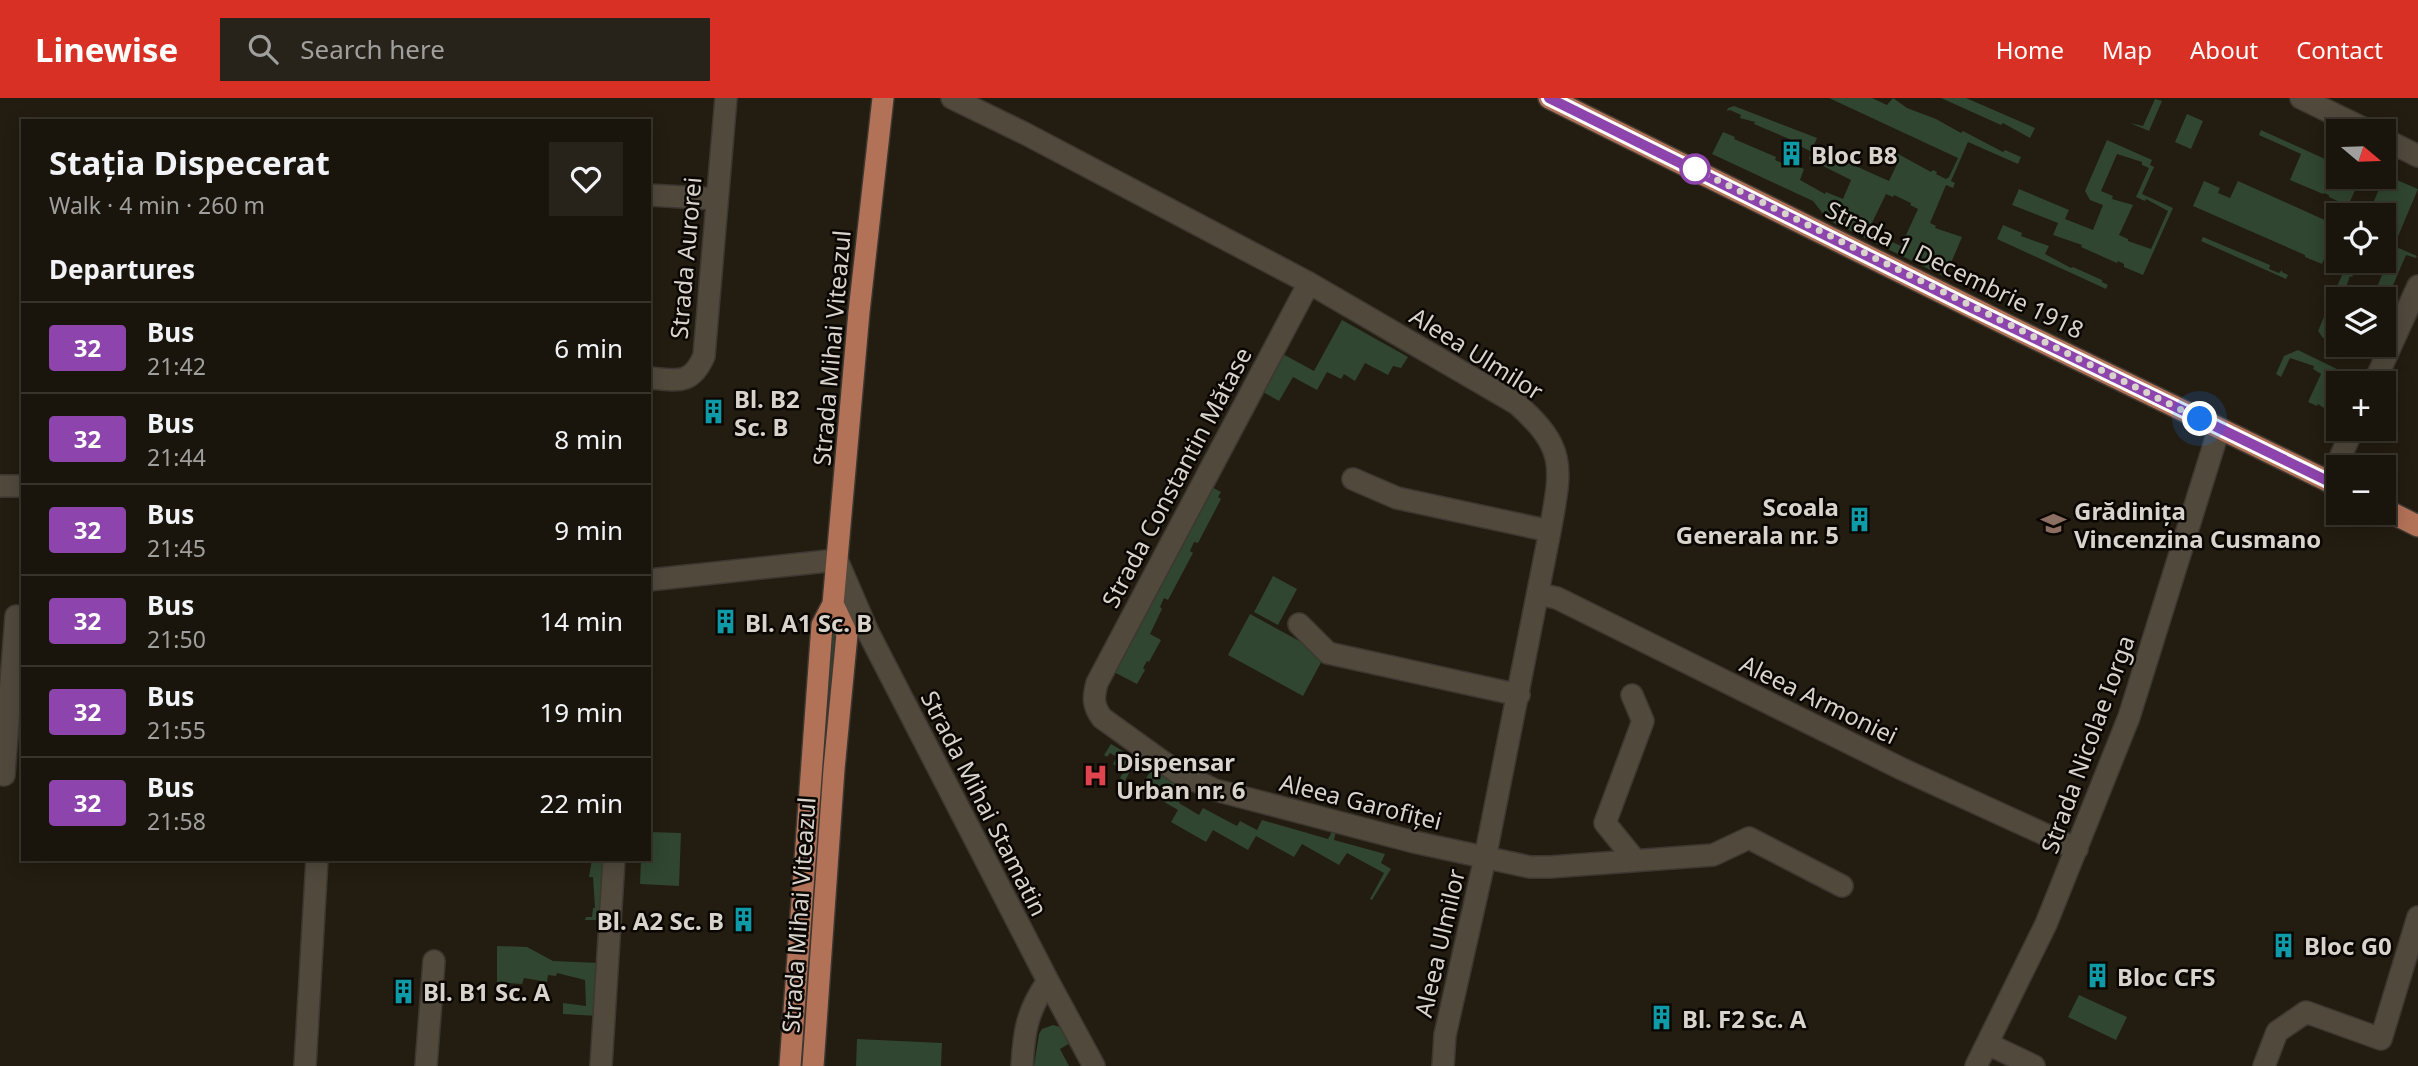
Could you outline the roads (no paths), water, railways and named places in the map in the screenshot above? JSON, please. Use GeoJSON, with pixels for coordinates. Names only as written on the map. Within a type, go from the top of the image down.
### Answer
{"type":"FeatureCollection","features":[{"type":"Feature","properties":{"kind":"main road","name":"Strada Mihai Viteazul"},"geometry":{"type":"LineString","coordinates":[[790,1066],[822,625],[833,604],[859,312],[883,98]]}},
{"type":"Feature","properties":{"kind":"main road","name":"Strada 1 Decembrie 1918"},"geometry":{"type":"LineString","coordinates":[[1549,98],[2326,481]]}},
{"type":"Feature","properties":{"kind":"main road"},"geometry":{"type":"LineString","coordinates":[[2396,515],[2418,526]]}},
{"type":"Feature","properties":{"kind":"main road"},"geometry":{"type":"LineString","coordinates":[[833,604],[858,633]]}},
{"type":"Feature","properties":{"kind":"main road","name":"Strada Mihai Viteazul"},"geometry":{"type":"LineString","coordinates":[[813,1066],[834,780],[858,633]]}},
{"type":"Feature","properties":{"kind":"street","name":"Strada Aurorei"},"geometry":{"type":"LineString","coordinates":[[651,378],[688,378],[698,370],[704,356],[726,98]]}},
{"type":"Feature","properties":{"kind":"street","name":"Aleea Ulmilor"},"geometry":{"type":"LineString","coordinates":[[952,98],[1309,283],[1517,404],[1535,420],[1553,444],[1559,481],[1519,695],[1445,1035],[1443,1066]]}},
{"type":"Feature","properties":{"kind":"street"},"geometry":{"type":"LineString","coordinates":[[2301,98],[2344,119]]}},
{"type":"Feature","properties":{"kind":"street"},"geometry":{"type":"LineString","coordinates":[[2396,145],[2418,156]]}},
{"type":"Feature","properties":{"kind":"street"},"geometry":{"type":"LineString","coordinates":[[651,195],[717,199]]}},
{"type":"Feature","properties":{"kind":"street","name":"Strada Constantin Mătase"},"geometry":{"type":"LineString","coordinates":[[1093,697],[1097,683],[1309,283]]}},
{"type":"Feature","properties":{"kind":"street"},"geometry":{"type":"LineString","coordinates":[[2379,371],[2418,286]]}},
{"type":"Feature","properties":{"kind":"street","name":"Strada Nicolae Iorga"},"geometry":{"type":"LineString","coordinates":[[1976,1066],[2046,924],[2129,718],[2219,429]]}},
{"type":"Feature","properties":{"kind":"street"},"geometry":{"type":"LineString","coordinates":[[1353,479],[1397,498],[1550,531]]}},
{"type":"Feature","properties":{"kind":"street"},"geometry":{"type":"LineString","coordinates":[[0,486],[21,486]]}},
{"type":"Feature","properties":{"kind":"street"},"geometry":{"type":"LineString","coordinates":[[651,580],[837,560]]}},
{"type":"Feature","properties":{"kind":"street","name":"Strada Mihai Stamatin"},"geometry":{"type":"LineString","coordinates":[[837,560],[858,633],[1094,1066]]}},
{"type":"Feature","properties":{"kind":"street","name":"Aleea Armoniei"},"geometry":{"type":"LineString","coordinates":[[1539,594],[1557,598],[1902,769],[2077,849]]}},
{"type":"Feature","properties":{"kind":"street"},"geometry":{"type":"LineString","coordinates":[[4,775],[13,617]]}},
{"type":"Feature","properties":{"kind":"street"},"geometry":{"type":"LineString","coordinates":[[1299,624],[1328,653],[1519,695]]}},
{"type":"Feature","properties":{"kind":"street"},"geometry":{"type":"LineString","coordinates":[[1632,695],[1643,721],[1605,823],[1635,860]]}},
{"type":"Feature","properties":{"kind":"street","name":"Aleea Garofiței"},"geometry":{"type":"LineString","coordinates":[[1093,697],[1095,708],[1102,718],[1177,772],[1215,790],[1390,836],[1530,867],[1713,855],[1749,838],[1842,886]]}},
{"type":"Feature","properties":{"kind":"street"},"geometry":{"type":"LineString","coordinates":[[304,1066],[317,861]]}},
{"type":"Feature","properties":{"kind":"street"},"geometry":{"type":"LineString","coordinates":[[601,1066],[614,861]]}},
{"type":"Feature","properties":{"kind":"street"},"geometry":{"type":"LineString","coordinates":[[2263,1066],[2277,1032],[2306,1012],[2381,1039],[2418,917]]}},
{"type":"Feature","properties":{"kind":"street"},"geometry":{"type":"LineString","coordinates":[[426,1066],[434,961]]}},
{"type":"Feature","properties":{"kind":"street"},"geometry":{"type":"LineString","coordinates":[[1022,1066],[1024,1028],[1034,1001],[1048,981]]}},
{"type":"Feature","properties":{"kind":"street"},"geometry":{"type":"LineString","coordinates":[[1988,1044],[2034,1066]]}},
{"type":"Feature","properties":{"kind":"place","name":"Bloc B8"},"geometry":{"type":"Point","coordinates":[1791,154]}},
{"type":"Feature","properties":{"kind":"place","name":"Bl. B2 Sc. B"},"geometry":{"type":"Point","coordinates":[714,412]}},
{"type":"Feature","properties":{"kind":"place","name":"Scoala Generala nr. 5"},"geometry":{"type":"Point","coordinates":[1859,520]}},
{"type":"Feature","properties":{"kind":"place","name":"Grădinița Vincenzina Cusmano"},"geometry":{"type":"Point","coordinates":[2054,524]}},
{"type":"Feature","properties":{"kind":"place","name":"Bl. A1 Sc. B"},"geometry":{"type":"Point","coordinates":[725,622]}},
{"type":"Feature","properties":{"kind":"place","name":"Dispensar Urban nr. 6"},"geometry":{"type":"Point","coordinates":[1096,775]}},
{"type":"Feature","properties":{"kind":"place","name":"Bl. A2 Sc. B"},"geometry":{"type":"Point","coordinates":[744,920]}},
{"type":"Feature","properties":{"kind":"place","name":"Bloc G0"},"geometry":{"type":"Point","coordinates":[2284,945]}},
{"type":"Feature","properties":{"kind":"place","name":"Bloc CFS"},"geometry":{"type":"Point","coordinates":[2097,976]}},
{"type":"Feature","properties":{"kind":"place","name":"Bl. B1 Sc. A"},"geometry":{"type":"Point","coordinates":[403,991]}},
{"type":"Feature","properties":{"kind":"place","name":"Bl. F2 Sc. A"},"geometry":{"type":"Point","coordinates":[1662,1018]}}]}
